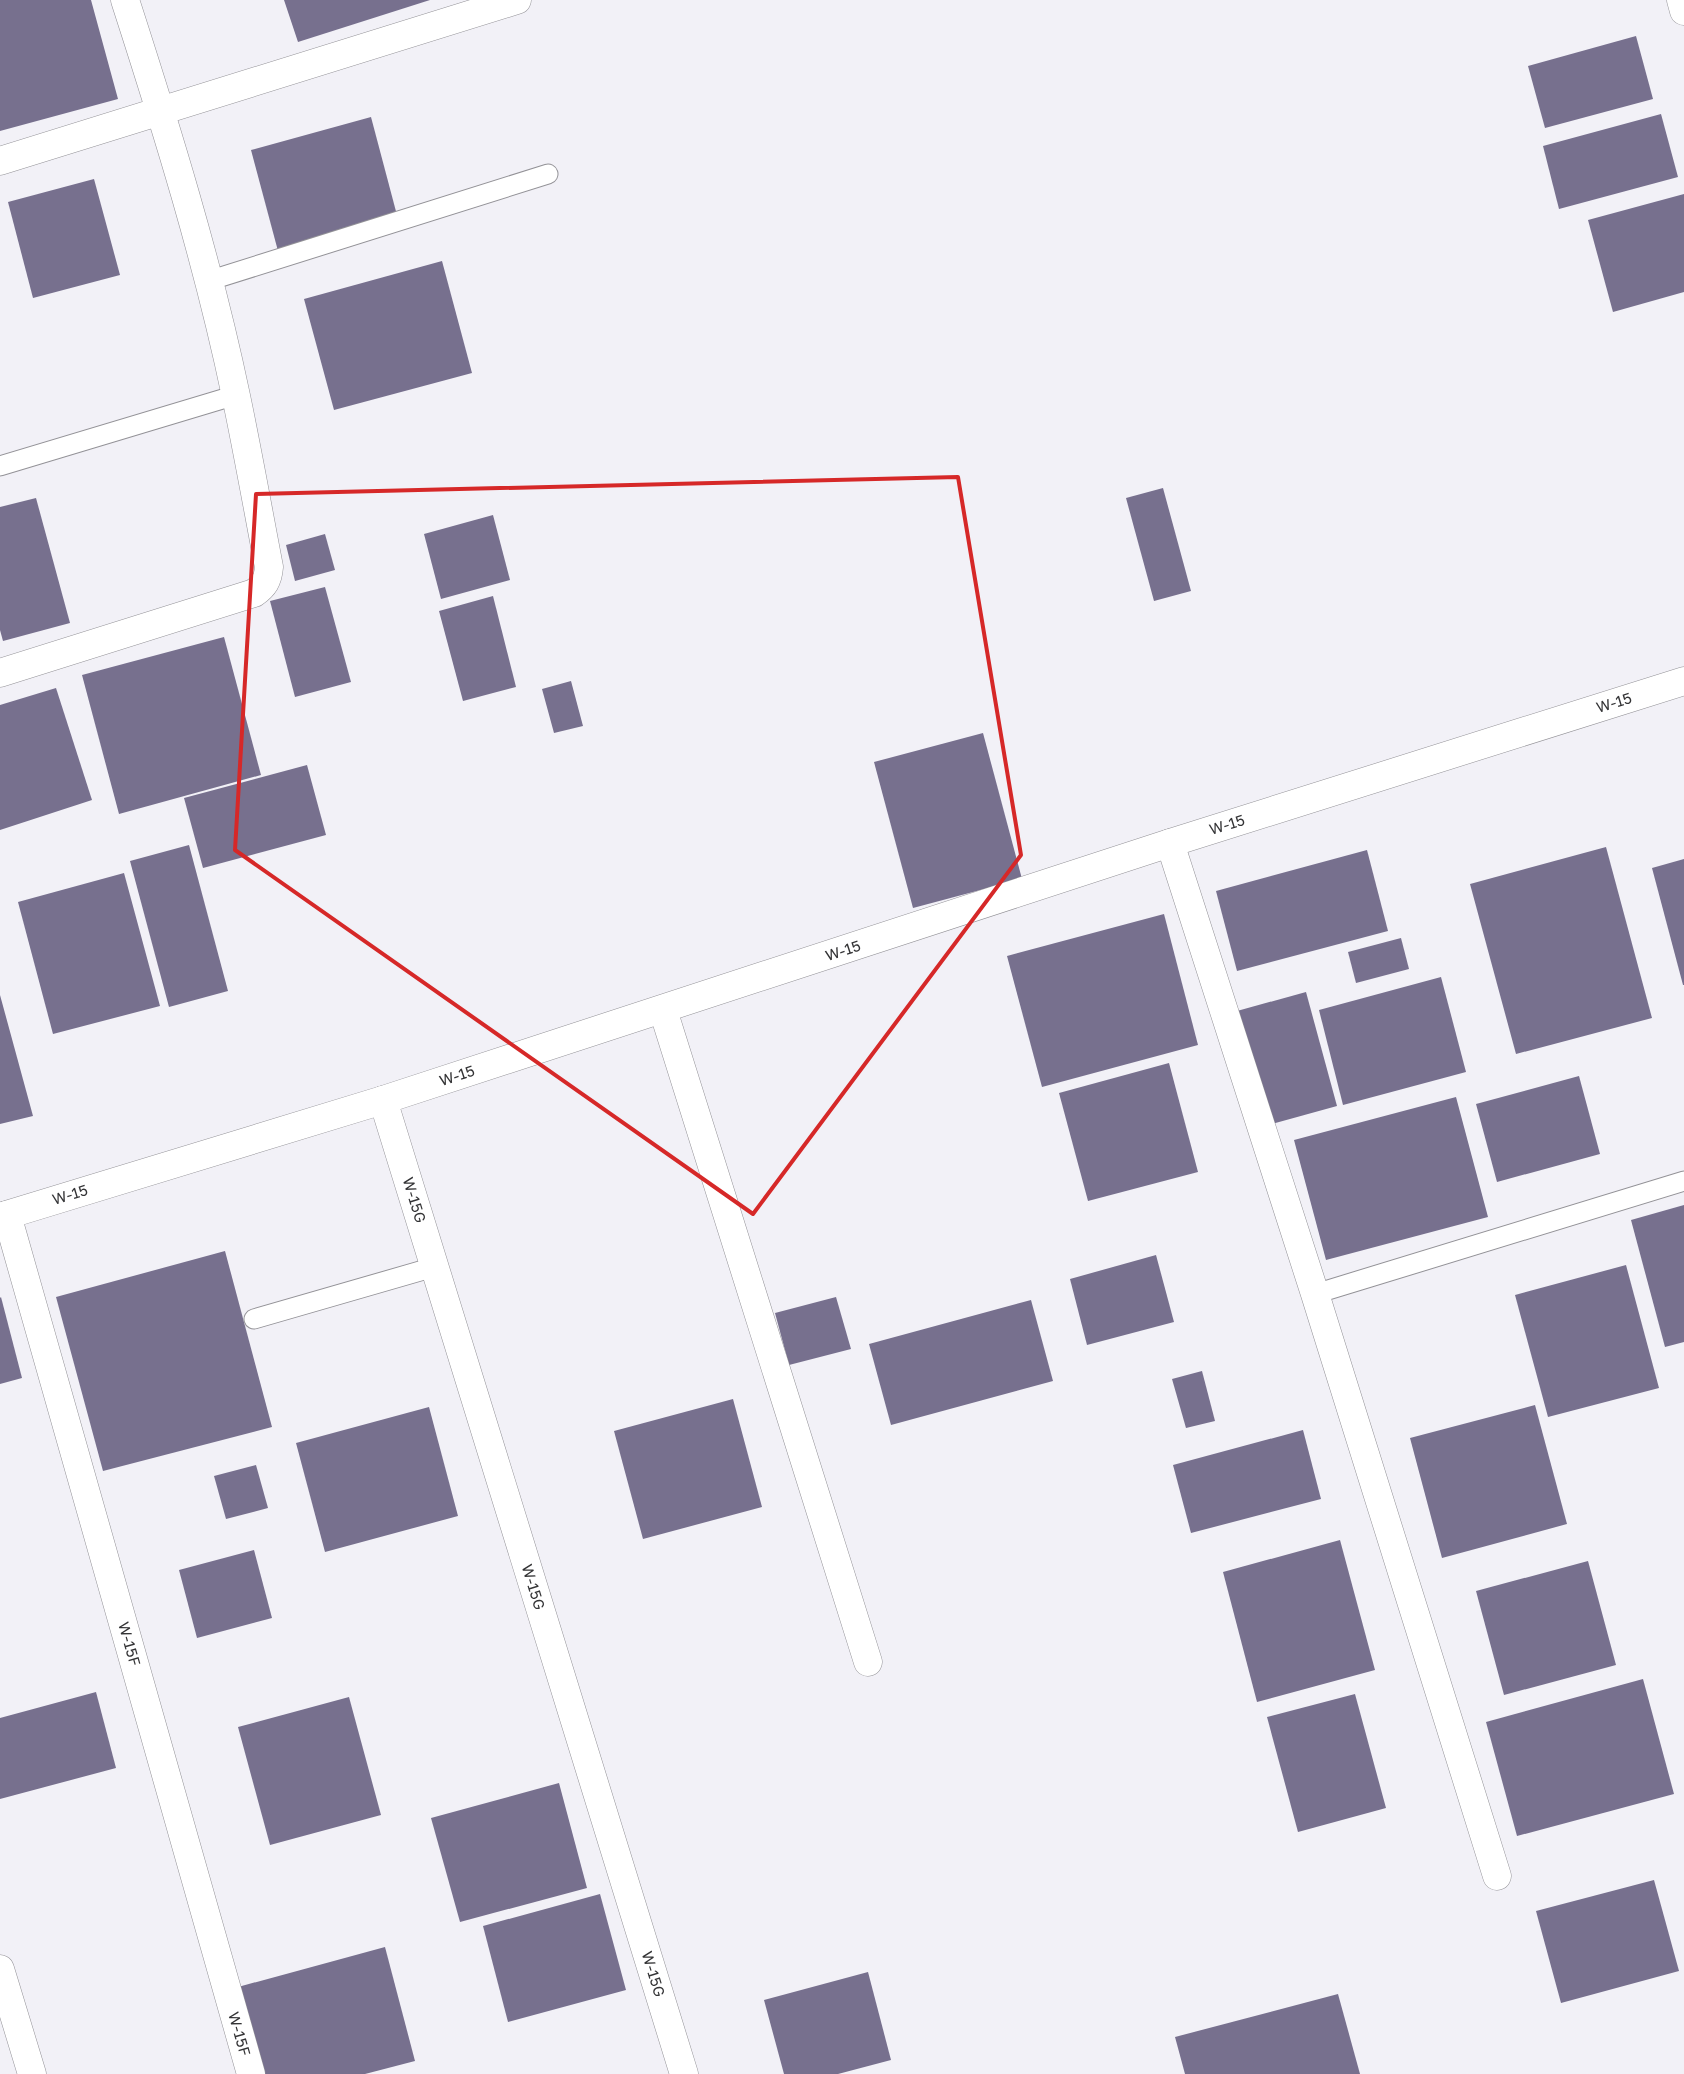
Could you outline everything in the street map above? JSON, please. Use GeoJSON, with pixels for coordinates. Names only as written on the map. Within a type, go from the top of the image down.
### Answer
{"type":"FeatureCollection","features":[{"type":"Feature","properties":{"kind":"street"},"geometry":{"type":"LineString","coordinates":[[0,673],[254,593],[263,587],[268,577],[269,567],[236,395],[208,282],[161,111],[125,0]]}},
{"type":"Feature","properties":{"kind":"street"},"geometry":{"type":"LineString","coordinates":[[0,161],[517,0]]}},
{"type":"Feature","properties":{"kind":"street"},"geometry":{"type":"LineString","coordinates":[[1680,0],[1684,10]]}},
{"type":"Feature","properties":{"kind":"street","name":"W-15"},"geometry":{"type":"LineString","coordinates":[[4,1216],[383,1100],[1170,843],[1684,681]]}},
{"type":"Feature","properties":{"kind":"street"},"geometry":{"type":"LineString","coordinates":[[1170,843],[1315,1294],[1497,1876]]}},
{"type":"Feature","properties":{"kind":"street"},"geometry":{"type":"LineString","coordinates":[[663,1010],[868,1662]]}},
{"type":"Feature","properties":{"kind":"street","name":"W-15G"},"geometry":{"type":"LineString","coordinates":[[383,1100],[684,2074]]}},
{"type":"Feature","properties":{"kind":"street","name":"W-15F"},"geometry":{"type":"LineString","coordinates":[[4,1216],[251,2074]]}},
{"type":"Feature","properties":{"kind":"street"},"geometry":{"type":"LineString","coordinates":[[0,1969],[32,2074]]}},
{"type":"Feature","properties":{"kind":"lane"},"geometry":{"type":"LineString","coordinates":[[208,282],[548,174]]}},
{"type":"Feature","properties":{"kind":"lane"},"geometry":{"type":"LineString","coordinates":[[0,466],[236,395]]}},
{"type":"Feature","properties":{"kind":"lane"},"geometry":{"type":"LineString","coordinates":[[1315,1294],[1684,1181]]}},
{"type":"Feature","properties":{"kind":"lane"},"geometry":{"type":"LineString","coordinates":[[254,1319],[434,1267]]}},
{"type":"Feature","properties":{"kind":"highlighted area"},"geometry":{"type":"Polygon","coordinates":[[[958,477],[1021,855],[753,1214],[235,850],[256,494],[958,477]]]}},
{"type":"Feature","properties":{"kind":"building"},"geometry":{"type":"Polygon","coordinates":[[[0,0],[91,0],[118,99],[0,131],[0,0]]]}},
{"type":"Feature","properties":{"kind":"building"},"geometry":{"type":"Polygon","coordinates":[[[284,0],[430,0],[298,42],[284,0]]]}},
{"type":"Feature","properties":{"kind":"building"},"geometry":{"type":"Polygon","coordinates":[[[1636,36],[1653,99],[1545,128],[1528,66],[1636,36]]]}},
{"type":"Feature","properties":{"kind":"building"},"geometry":{"type":"Polygon","coordinates":[[[1661,114],[1678,177],[1559,209],[1543,146],[1661,114]]]}},
{"type":"Feature","properties":{"kind":"building"},"geometry":{"type":"Polygon","coordinates":[[[371,117],[398,219],[278,251],[251,150],[371,117]]]}},
{"type":"Feature","properties":{"kind":"building"},"geometry":{"type":"Polygon","coordinates":[[[94,179],[120,275],[33,298],[8,202],[94,179]]]}},
{"type":"Feature","properties":{"kind":"building"},"geometry":{"type":"Polygon","coordinates":[[[1684,194],[1684,292],[1613,312],[1588,220],[1684,194]]]}},
{"type":"Feature","properties":{"kind":"building"},"geometry":{"type":"Polygon","coordinates":[[[442,261],[472,373],[334,410],[304,299],[442,261]]]}},
{"type":"Feature","properties":{"kind":"building"},"geometry":{"type":"Polygon","coordinates":[[[1163,488],[1191,591],[1154,601],[1126,498],[1163,488]]]}},
{"type":"Feature","properties":{"kind":"building"},"geometry":{"type":"Polygon","coordinates":[[[36,498],[70,623],[3,641],[0,630],[0,507],[36,498]]]}},
{"type":"Feature","properties":{"kind":"building"},"geometry":{"type":"Polygon","coordinates":[[[493,515],[510,580],[441,599],[424,534],[493,515]]]}},
{"type":"Feature","properties":{"kind":"building"},"geometry":{"type":"Polygon","coordinates":[[[325,534],[335,570],[295,581],[286,545],[325,534]]]}},
{"type":"Feature","properties":{"kind":"building"},"geometry":{"type":"Polygon","coordinates":[[[325,587],[351,682],[295,697],[270,601],[325,587]]]}},
{"type":"Feature","properties":{"kind":"building"},"geometry":{"type":"Polygon","coordinates":[[[493,596],[516,687],[463,701],[439,611],[493,596]]]}},
{"type":"Feature","properties":{"kind":"building"},"geometry":{"type":"Polygon","coordinates":[[[224,637],[261,775],[119,814],[82,675],[224,637]]]}},
{"type":"Feature","properties":{"kind":"building"},"geometry":{"type":"Polygon","coordinates":[[[571,681],[583,726],[554,733],[542,689],[571,681]]]}},
{"type":"Feature","properties":{"kind":"building"},"geometry":{"type":"Polygon","coordinates":[[[56,688],[92,800],[0,830],[0,705],[56,688]]]}},
{"type":"Feature","properties":{"kind":"building"},"geometry":{"type":"Polygon","coordinates":[[[983,733],[1022,879],[913,908],[874,762],[983,733]]]}},
{"type":"Feature","properties":{"kind":"building"},"geometry":{"type":"Polygon","coordinates":[[[307,765],[326,835],[203,868],[184,798],[307,765]]]}},
{"type":"Feature","properties":{"kind":"building"},"geometry":{"type":"Polygon","coordinates":[[[189,845],[228,991],[169,1007],[130,861],[189,845]]]}},
{"type":"Feature","properties":{"kind":"building"},"geometry":{"type":"Polygon","coordinates":[[[1606,847],[1652,1018],[1516,1054],[1470,884],[1606,847]]]}},
{"type":"Feature","properties":{"kind":"building"},"geometry":{"type":"Polygon","coordinates":[[[1367,850],[1388,931],[1237,971],[1216,891],[1367,850]]]}},
{"type":"Feature","properties":{"kind":"building"},"geometry":{"type":"Polygon","coordinates":[[[1684,859],[1684,985],[1683,985],[1652,868],[1684,859]]]}},
{"type":"Feature","properties":{"kind":"building"},"geometry":{"type":"Polygon","coordinates":[[[124,873],[160,1006],[53,1034],[18,902],[124,873]]]}},
{"type":"Feature","properties":{"kind":"building"},"geometry":{"type":"Polygon","coordinates":[[[1164,914],[1198,1045],[1042,1087],[1007,956],[1164,914]]]}},
{"type":"Feature","properties":{"kind":"building"},"geometry":{"type":"Polygon","coordinates":[[[1401,938],[1409,969],[1356,983],[1348,952],[1401,938]]]}},
{"type":"Feature","properties":{"kind":"building"},"geometry":{"type":"Polygon","coordinates":[[[1441,977],[1466,1072],[1343,1105],[1319,1010],[1441,977]]]}},
{"type":"Feature","properties":{"kind":"building"},"geometry":{"type":"Polygon","coordinates":[[[1306,992],[1337,1106],[1268,1125],[1237,1011],[1306,992]]]}},
{"type":"Feature","properties":{"kind":"building"},"geometry":{"type":"Polygon","coordinates":[[[0,995],[33,1116],[0,1124],[0,995]]]}},
{"type":"Feature","properties":{"kind":"building"},"geometry":{"type":"Polygon","coordinates":[[[1169,1063],[1198,1172],[1088,1201],[1059,1093],[1169,1063]]]}},
{"type":"Feature","properties":{"kind":"building"},"geometry":{"type":"Polygon","coordinates":[[[1579,1076],[1600,1154],[1497,1182],[1476,1104],[1579,1076]]]}},
{"type":"Feature","properties":{"kind":"building"},"geometry":{"type":"Polygon","coordinates":[[[1456,1097],[1488,1217],[1326,1260],[1294,1140],[1456,1097]]]}},
{"type":"Feature","properties":{"kind":"building"},"geometry":{"type":"Polygon","coordinates":[[[1684,1205],[1684,1342],[1665,1347],[1631,1220],[1684,1205]]]}},
{"type":"Feature","properties":{"kind":"building"},"geometry":{"type":"Polygon","coordinates":[[[225,1251],[272,1427],[103,1471],[56,1297],[225,1251]]]}},
{"type":"Feature","properties":{"kind":"building"},"geometry":{"type":"Polygon","coordinates":[[[1156,1255],[1174,1322],[1087,1345],[1070,1279],[1156,1255]]]}},
{"type":"Feature","properties":{"kind":"building"},"geometry":{"type":"Polygon","coordinates":[[[1626,1265],[1659,1388],[1548,1417],[1515,1295],[1626,1265]]]}},
{"type":"Feature","properties":{"kind":"building"},"geometry":{"type":"Polygon","coordinates":[[[836,1297],[851,1349],[789,1365],[775,1313],[836,1297]]]}},
{"type":"Feature","properties":{"kind":"building"},"geometry":{"type":"Polygon","coordinates":[[[0,1298],[22,1378],[0,1384],[0,1298]]]}},
{"type":"Feature","properties":{"kind":"building"},"geometry":{"type":"Polygon","coordinates":[[[1031,1300],[1053,1381],[891,1425],[869,1344],[1031,1300]]]}},
{"type":"Feature","properties":{"kind":"building"},"geometry":{"type":"Polygon","coordinates":[[[1202,1371],[1215,1421],[1186,1428],[1172,1379],[1202,1371]]]}},
{"type":"Feature","properties":{"kind":"building"},"geometry":{"type":"Polygon","coordinates":[[[733,1399],[762,1507],[643,1539],[614,1431],[733,1399]]]}},
{"type":"Feature","properties":{"kind":"building"},"geometry":{"type":"Polygon","coordinates":[[[1535,1405],[1567,1524],[1442,1558],[1410,1438],[1535,1405]]]}},
{"type":"Feature","properties":{"kind":"building"},"geometry":{"type":"Polygon","coordinates":[[[429,1407],[458,1516],[325,1552],[296,1443],[429,1407]]]}},
{"type":"Feature","properties":{"kind":"building"},"geometry":{"type":"Polygon","coordinates":[[[1303,1430],[1321,1499],[1191,1533],[1173,1465],[1303,1430]]]}},
{"type":"Feature","properties":{"kind":"building"},"geometry":{"type":"Polygon","coordinates":[[[256,1465],[268,1508],[226,1519],[214,1476],[256,1465]]]}},
{"type":"Feature","properties":{"kind":"building"},"geometry":{"type":"Polygon","coordinates":[[[1340,1540],[1375,1670],[1257,1702],[1223,1572],[1340,1540]]]}},
{"type":"Feature","properties":{"kind":"building"},"geometry":{"type":"Polygon","coordinates":[[[254,1550],[272,1618],[197,1638],[179,1570],[254,1550]]]}},
{"type":"Feature","properties":{"kind":"building"},"geometry":{"type":"Polygon","coordinates":[[[1588,1561],[1616,1665],[1504,1695],[1476,1591],[1588,1561]]]}},
{"type":"Feature","properties":{"kind":"building"},"geometry":{"type":"Polygon","coordinates":[[[1643,1679],[1674,1794],[1517,1836],[1486,1722],[1643,1679]]]}},
{"type":"Feature","properties":{"kind":"building"},"geometry":{"type":"Polygon","coordinates":[[[96,1692],[116,1768],[0,1799],[0,1718],[96,1692]]]}},
{"type":"Feature","properties":{"kind":"building"},"geometry":{"type":"Polygon","coordinates":[[[1355,1694],[1386,1808],[1298,1832],[1267,1717],[1355,1694]]]}},
{"type":"Feature","properties":{"kind":"building"},"geometry":{"type":"Polygon","coordinates":[[[349,1697],[381,1815],[270,1845],[238,1727],[349,1697]]]}},
{"type":"Feature","properties":{"kind":"building"},"geometry":{"type":"Polygon","coordinates":[[[559,1783],[587,1888],[460,1922],[431,1818],[559,1783]]]}},
{"type":"Feature","properties":{"kind":"building"},"geometry":{"type":"Polygon","coordinates":[[[1654,1880],[1679,1971],[1561,2003],[1536,1911],[1654,1880]]]}},
{"type":"Feature","properties":{"kind":"building"},"geometry":{"type":"Polygon","coordinates":[[[600,1894],[626,1990],[508,2022],[483,1926],[600,1894]]]}},
{"type":"Feature","properties":{"kind":"building"},"geometry":{"type":"Polygon","coordinates":[[[385,1947],[415,2061],[365,2074],[262,2074],[238,1987],[385,1947]]]}},
{"type":"Feature","properties":{"kind":"building"},"geometry":{"type":"Polygon","coordinates":[[[868,1972],[891,2060],[838,2074],[784,2074],[764,2000],[868,1972]]]}},
{"type":"Feature","properties":{"kind":"building"},"geometry":{"type":"Polygon","coordinates":[[[1338,1994],[1360,2074],[1185,2074],[1175,2037],[1338,1994]]]}}]}
